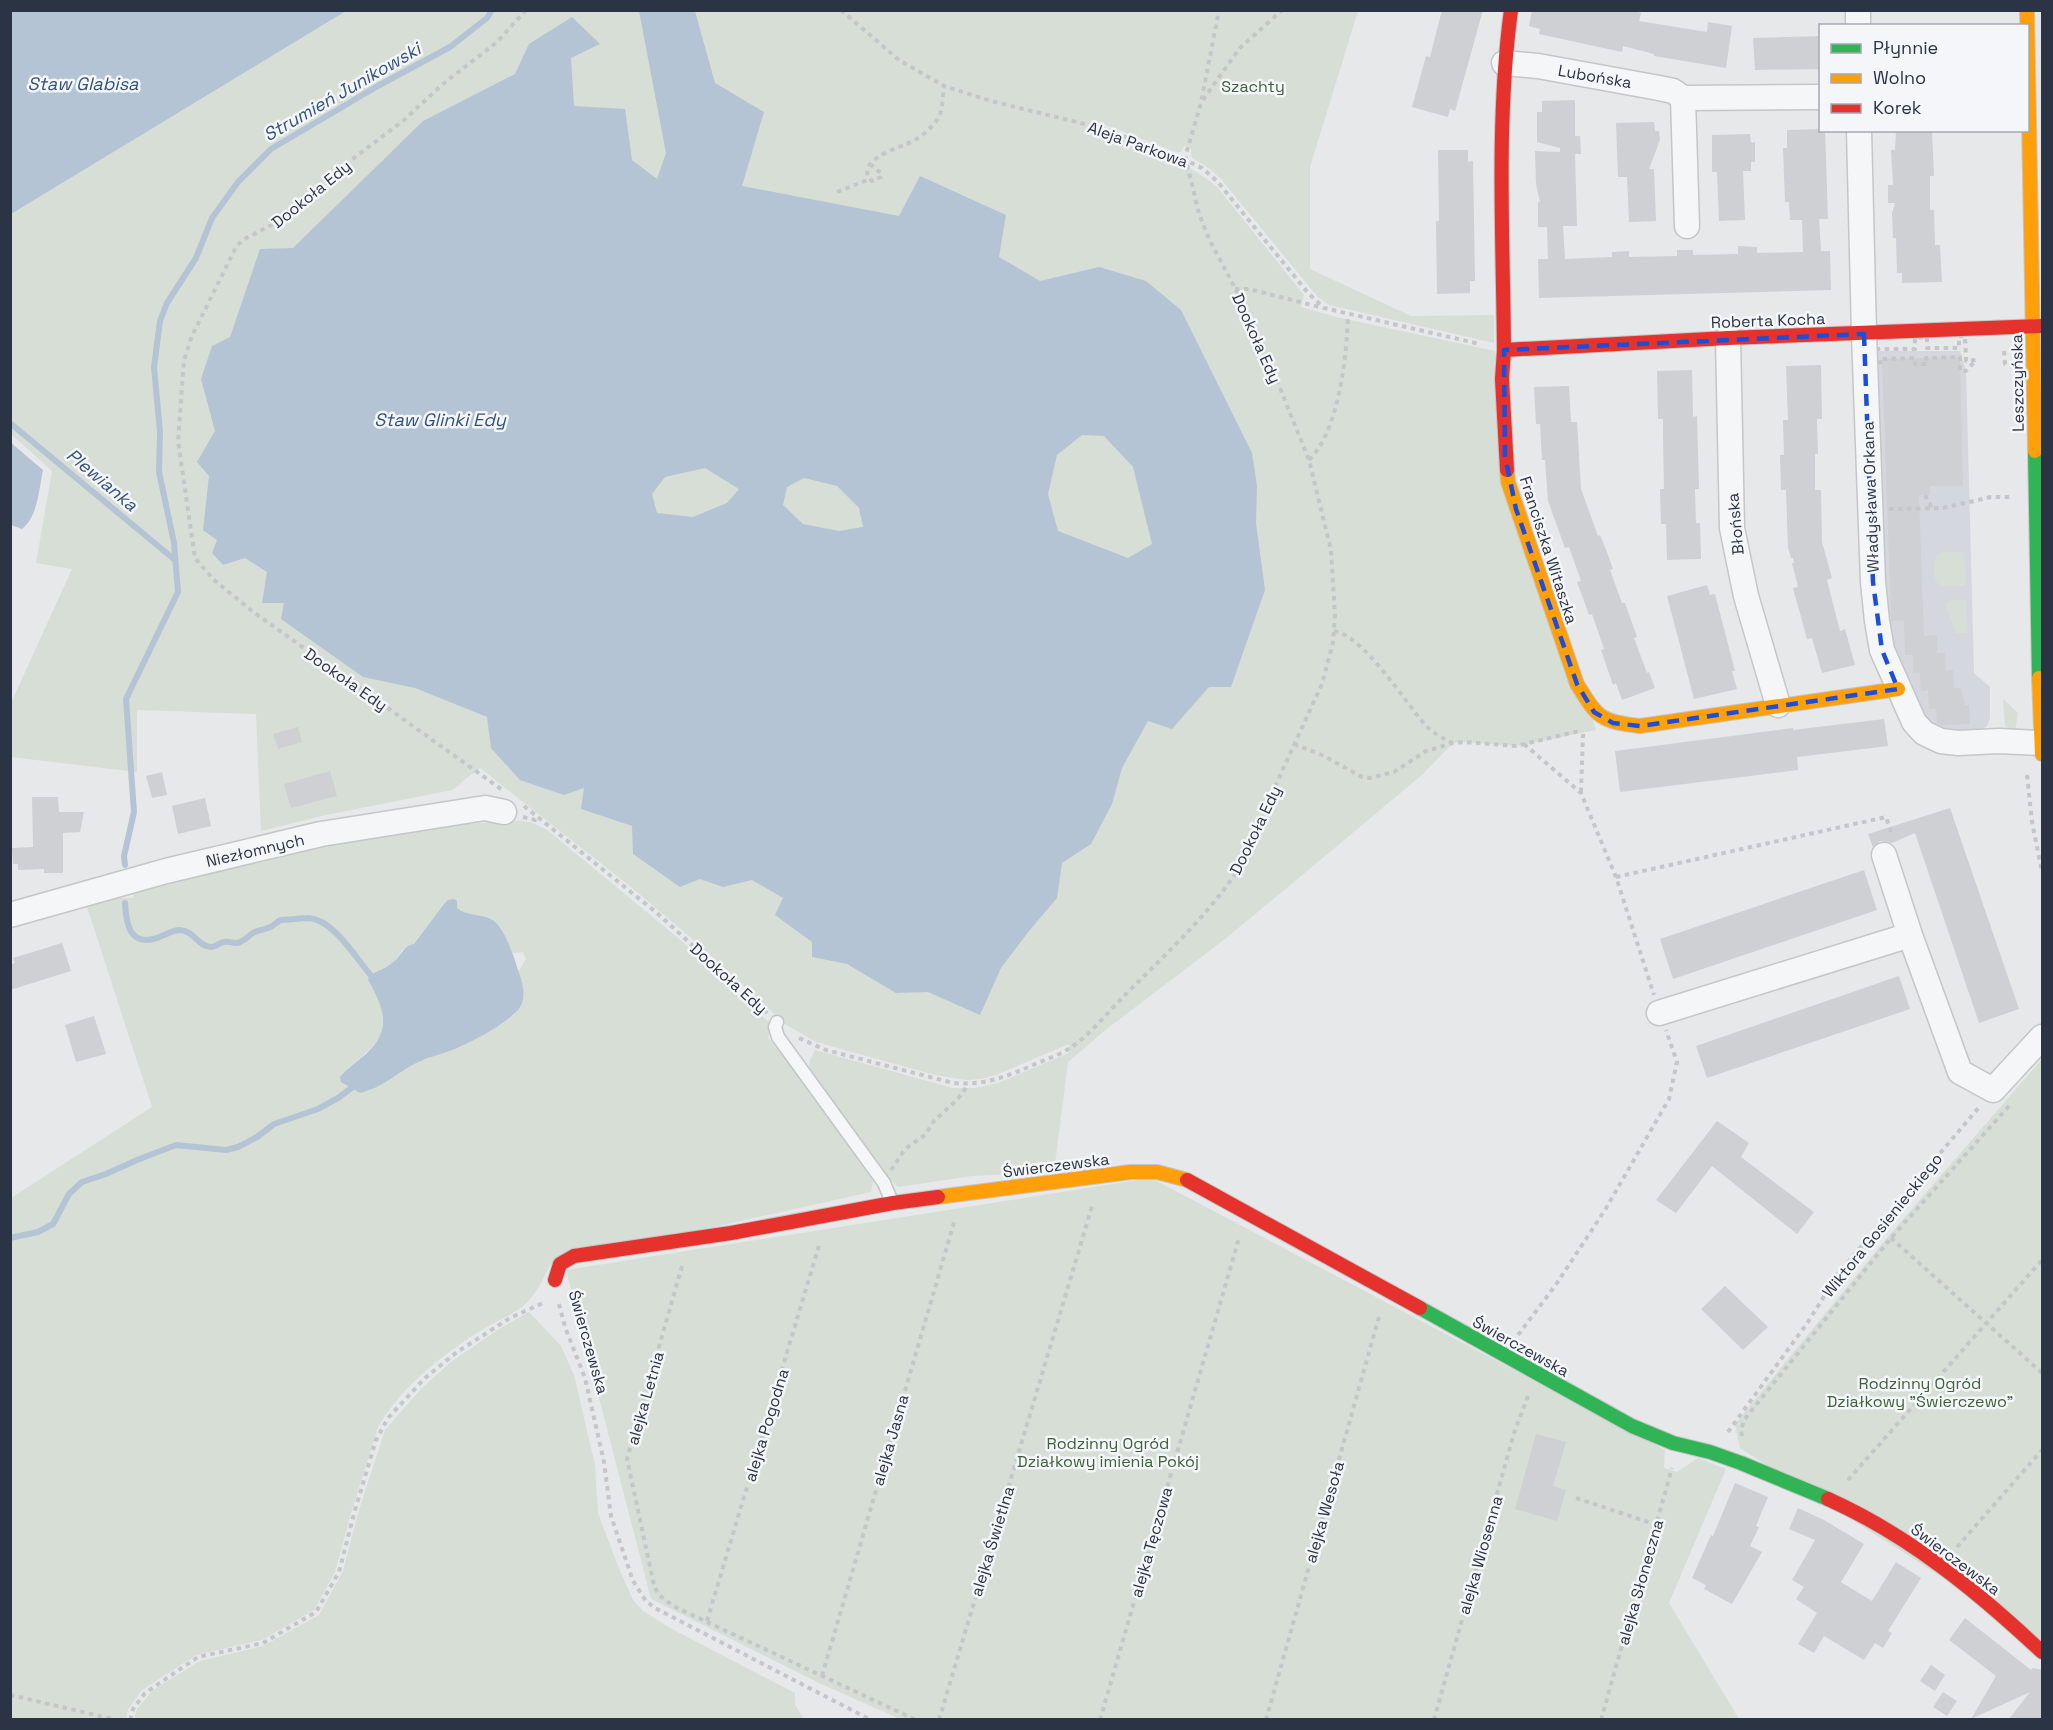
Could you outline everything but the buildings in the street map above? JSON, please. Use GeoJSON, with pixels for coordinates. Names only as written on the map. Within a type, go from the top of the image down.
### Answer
{"type":"FeatureCollection","features":[{"type":"Feature","properties":{"kind":"street","name":"Franciszka Witaszka"},"geometry":{"type":"LineString","coordinates":[[1511,10],[1504,63],[1502,112],[1504,350],[1502,379],[1505,456],[1508,482],[1577,684],[1594,712],[1613,723],[1640,726],[1898,689]]}},
{"type":"Feature","properties":{"kind":"street","name":"Leszczyńska"},"geometry":{"type":"LineString","coordinates":[[2027,10],[2035,53],[2042,748]]}},
{"type":"Feature","properties":{"kind":"street","name":"Lubońska"},"geometry":{"type":"LineString","coordinates":[[1504,63],[1538,66],[1659,88],[1672,91],[1683,98],[1819,97]]}},
{"type":"Feature","properties":{"kind":"street"},"geometry":{"type":"LineString","coordinates":[[1683,98],[1687,226]]}},
{"type":"Feature","properties":{"kind":"street","name":"Władysława Orkana"},"geometry":{"type":"LineString","coordinates":[[1859,132],[1873,582],[1882,650],[1914,722],[1924,734],[1941,741],[1958,743],[1999,741],[2042,748]]}},
{"type":"Feature","properties":{"kind":"street","name":"Roberta Kocha"},"geometry":{"type":"LineString","coordinates":[[1504,350],[1728,338],[2038,326]]}},
{"type":"Feature","properties":{"kind":"street","name":"Błońska"},"geometry":{"type":"LineString","coordinates":[[1728,338],[1732,528],[1746,596],[1778,705]]}},
{"type":"Feature","properties":{"kind":"street","name":"Niezłomnych"},"geometry":{"type":"LineString","coordinates":[[10,915],[177,868],[344,829],[485,808],[510,802]]}},
{"type":"Feature","properties":{"kind":"street"},"geometry":{"type":"LineString","coordinates":[[1884,855],[1910,935],[1960,1072],[2001,1097],[2043,1037]]}},
{"type":"Feature","properties":{"kind":"street"},"geometry":{"type":"LineString","coordinates":[[1659,1013],[1910,935]]}},
{"type":"Feature","properties":{"kind":"street","name":"Świerczewska"},"geometry":{"type":"LineString","coordinates":[[555,1280],[555,1272],[559,1264],[565,1258],[574,1256],[731,1233],[893,1203],[1120,1173],[1150,1170],[1169,1173],[1192,1182],[1632,1426],[1682,1446],[1717,1454],[1822,1495],[1882,1526],[1933,1560],[1974,1592],[2043,1652]]}},
{"type":"Feature","properties":{"kind":"lane"},"geometry":{"type":"LineString","coordinates":[[777,1022],[775,1027],[778,1037],[884,1183],[893,1203]]}},
{"type":"Feature","properties":{"kind":"path","name":"Dookoła Edy"},"geometry":{"type":"LineString","coordinates":[[526,10],[488,50],[442,84],[404,120],[300,199],[277,222],[243,240],[236,247],[185,352],[178,430],[179,453],[185,480],[195,558],[213,579],[252,611],[657,913],[794,1035],[826,1050],[953,1083],[968,1085],[1009,1076],[1068,1049],[1087,1034],[1214,904],[1234,876],[1328,666],[1335,615],[1331,550],[1310,460],[1254,324],[1209,239],[1199,214],[1186,160]]}},
{"type":"Feature","properties":{"kind":"path","name":"Aleja Parkowa"},"geometry":{"type":"LineString","coordinates":[[841,10],[899,60],[944,86],[991,102],[1105,129],[1202,168],[1217,181],[1308,293],[1324,308],[1504,350]]}},
{"type":"Feature","properties":{"kind":"path"},"geometry":{"type":"LineString","coordinates":[[1186,160],[1201,103],[1219,10]]}},
{"type":"Feature","properties":{"kind":"path"},"geometry":{"type":"LineString","coordinates":[[1201,103],[1239,49],[1282,10]]}},
{"type":"Feature","properties":{"kind":"path"},"geometry":{"type":"LineString","coordinates":[[870,179],[867,172],[870,164],[885,152],[919,138],[938,119],[943,106],[944,86]]}},
{"type":"Feature","properties":{"kind":"path"},"geometry":{"type":"LineString","coordinates":[[837,192],[870,179],[876,180],[882,174],[870,164]]}},
{"type":"Feature","properties":{"kind":"path"},"geometry":{"type":"LineString","coordinates":[[1235,289],[1249,289],[1324,308]]}},
{"type":"Feature","properties":{"kind":"path"},"geometry":{"type":"LineString","coordinates":[[1310,460],[1318,451],[1334,413],[1342,378],[1348,315]]}},
{"type":"Feature","properties":{"kind":"path"},"geometry":{"type":"LineString","coordinates":[[1921,355],[1921,364]]}},
{"type":"Feature","properties":{"kind":"path"},"geometry":{"type":"LineString","coordinates":[[1924,495],[1932,508]]}},
{"type":"Feature","properties":{"kind":"path"},"geometry":{"type":"LineString","coordinates":[[1870,509],[1932,508],[1991,497],[2018,497]]}},
{"type":"Feature","properties":{"kind":"path"},"geometry":{"type":"LineString","coordinates":[[1334,631],[1355,640],[1426,726],[1453,743]]}},
{"type":"Feature","properties":{"kind":"path"},"geometry":{"type":"LineString","coordinates":[[1294,744],[1362,777],[1370,778],[1394,772],[1426,751],[1453,743],[1524,744],[1583,730],[1581,793],[1616,877],[1677,1062],[1669,1099],[1605,1210],[1555,1286],[1515,1339],[1507,1358]]}},
{"type":"Feature","properties":{"kind":"path"},"geometry":{"type":"LineString","coordinates":[[1524,744],[1581,793]]}},
{"type":"Feature","properties":{"kind":"path"},"geometry":{"type":"LineString","coordinates":[[1616,877],[1886,817],[1894,841],[1884,855]]}},
{"type":"Feature","properties":{"kind":"path"},"geometry":{"type":"LineString","coordinates":[[884,1183],[905,1149],[925,1135],[934,1121],[957,1100],[968,1085]]}},
{"type":"Feature","properties":{"kind":"path"},"geometry":{"type":"LineString","coordinates":[[1744,1440],[1741,1430],[1744,1420],[2001,1097]]}},
{"type":"Feature","properties":{"kind":"path","name":"Wiktora Gosienieckiego"},"geometry":{"type":"LineString","coordinates":[[1717,1454],[1737,1420],[1808,1322],[1838,1274],[2001,1097]]}},
{"type":"Feature","properties":{"kind":"path","name":"alejka Świetlna"},"geometry":{"type":"LineString","coordinates":[[939,1719],[1093,1201]]}},
{"type":"Feature","properties":{"kind":"path","name":"alejka Jasna"},"geometry":{"type":"LineString","coordinates":[[822,1676],[956,1217]]}},
{"type":"Feature","properties":{"kind":"path","name":"alejka Tęczowa"},"geometry":{"type":"LineString","coordinates":[[1100,1719],[1239,1237]]}},
{"type":"Feature","properties":{"kind":"path"},"geometry":{"type":"LineString","coordinates":[[1891,1238],[2043,1373]]}},
{"type":"Feature","properties":{"kind":"path","name":"alejka Pogodna"},"geometry":{"type":"LineString","coordinates":[[707,1621],[821,1240]]}},
{"type":"Feature","properties":{"kind":"path"},"geometry":{"type":"LineString","coordinates":[[1842,1486],[2043,1260]]}},
{"type":"Feature","properties":{"kind":"path","name":"alejka Letnia"},"geometry":{"type":"LineString","coordinates":[[683,1264],[627,1459],[654,1585],[658,1594],[673,1606],[916,1719]]}},
{"type":"Feature","properties":{"kind":"path","name":"Świerczewska"},"geometry":{"type":"LineString","coordinates":[[555,1280],[565,1327],[585,1378],[604,1462],[611,1516],[626,1563],[640,1593],[655,1608],[871,1719]]}},
{"type":"Feature","properties":{"kind":"path"},"geometry":{"type":"LineString","coordinates":[[130,1719],[133,1708],[145,1693],[198,1657],[263,1643],[316,1612],[339,1572],[376,1440],[388,1418],[425,1378],[457,1352],[526,1309],[558,1299]]}},
{"type":"Feature","properties":{"kind":"path","name":"alejka Wesoła"},"geometry":{"type":"LineString","coordinates":[[1266,1719],[1383,1305]]}},
{"type":"Feature","properties":{"kind":"path","name":"alejka Wiosenna"},"geometry":{"type":"LineString","coordinates":[[1434,1719],[1514,1433],[1530,1391]]}},
{"type":"Feature","properties":{"kind":"path","name":"alejka Słoneczna"},"geometry":{"type":"LineString","coordinates":[[1601,1719],[1671,1470],[1682,1446]]}},
{"type":"Feature","properties":{"kind":"path"},"geometry":{"type":"LineString","coordinates":[[1951,1554],[2043,1450]]}},
{"type":"Feature","properties":{"kind":"path"},"geometry":{"type":"LineString","coordinates":[[1576,1498],[1657,1525]]}},
{"type":"Feature","properties":{"kind":"path"},"geometry":{"type":"LineString","coordinates":[[10,1695],[117,1719]]}},
{"type":"Feature","properties":{"kind":"highlighted area"},"geometry":{"type":"Polygon","coordinates":[[[1864,334],[1873,582],[1882,650],[1898,689],[1640,726],[1613,723],[1594,712],[1577,684],[1516,509],[1505,456],[1504,350],[1864,334]]]}},
{"type":"Feature","properties":{"kind":"shaded area"},"geometry":{"type":"Polygon","coordinates":[[[1876,351],[1960,351],[1966,371],[1974,673],[1990,687],[1990,719],[1987,726],[1981,730],[1938,731],[1924,722],[1891,645],[1886,623],[1876,351]]]}},
{"type":"Feature","properties":{"kind":"green space","name":"Szachty"},"geometry":{"type":"Polygon","coordinates":[[[11,11],[1358,11],[1310,167],[1310,269],[1411,316],[1494,315],[1494,343],[1329,305],[1317,296],[1221,179],[1191,157],[1191,148],[1184,146],[1181,152],[1176,152],[1106,125],[1104,132],[1178,162],[1217,187],[1304,295],[1301,307],[1336,317],[1495,351],[1498,422],[1596,730],[1516,746],[1453,743],[1423,774],[1225,939],[1108,1028],[1068,1062],[1055,1164],[1102,1169],[972,1176],[898,1187],[882,1172],[809,1072],[810,1060],[815,1050],[953,1088],[975,1088],[998,1083],[1069,1053],[1069,1044],[996,1075],[966,1080],[935,1075],[816,1042],[785,1024],[696,942],[631,887],[480,768],[452,790],[326,815],[261,831],[256,714],[137,710],[137,772],[11,757],[11,703],[72,569],[36,563],[52,471],[11,434],[11,11]]]}},
{"type":"Feature","properties":{"kind":"green space"},"geometry":{"type":"Polygon","coordinates":[[[1942,552],[1965,552],[1966,586],[1942,586],[1936,582],[1934,561],[1942,552]]]}},
{"type":"Feature","properties":{"kind":"green space"},"geometry":{"type":"Polygon","coordinates":[[[1966,600],[1968,633],[1956,633],[1946,606],[1947,602],[1966,600]]]}},
{"type":"Feature","properties":{"kind":"green space"},"geometry":{"type":"Polygon","coordinates":[[[2003,699],[2018,713],[2015,731],[2005,725],[2003,699]]]}},
{"type":"Feature","properties":{"kind":"green space"},"geometry":{"type":"Polygon","coordinates":[[[510,820],[530,822],[546,829],[677,937],[772,1025],[768,1038],[799,1075],[859,1158],[873,1182],[871,1192],[551,1263],[542,1282],[526,1304],[451,1351],[423,1373],[388,1412],[378,1427],[335,1572],[314,1610],[262,1640],[196,1655],[142,1690],[128,1709],[126,1719],[11,1720],[11,1198],[152,1107],[87,907],[116,898],[133,898],[134,893],[167,883],[300,850],[415,830],[510,820]],[[444,904],[414,944],[402,950],[399,958],[391,964],[370,975],[383,1017],[383,1027],[373,1046],[348,1068],[353,1088],[360,1093],[369,1091],[422,1060],[449,1051],[502,1024],[515,1014],[523,987],[519,971],[526,959],[523,952],[513,953],[505,937],[480,916],[470,915],[444,904]]]}},
{"type":"Feature","properties":{"kind":"green space","name":"Rodzinny Ogród Działkowy \"Świerczewo\""},"geometry":{"type":"Polygon","coordinates":[[[2042,1059],[2042,1641],[1740,1448],[1735,1424],[1891,1233],[2042,1059]]]}},
{"type":"Feature","properties":{"kind":"green space","name":"Rodzinny Ogród Działkowy imienia Pokój"},"geometry":{"type":"Polygon","coordinates":[[[1151,1178],[1665,1450],[1664,1468],[1677,1472],[1698,1458],[1726,1469],[1669,1603],[1739,1719],[900,1719],[819,1683],[651,1599],[566,1270],[1151,1178]]]}},
{"type":"Feature","properties":{"kind":"green space"},"geometry":{"type":"Polygon","coordinates":[[[529,1312],[561,1346],[574,1375],[595,1465],[598,1513],[633,1600],[643,1611],[670,1628],[795,1693],[795,1705],[804,1719],[134,1719],[137,1709],[153,1690],[200,1661],[263,1646],[319,1615],[343,1571],[358,1513],[385,1430],[421,1389],[451,1362],[499,1329],[529,1312]]]}},
{"type":"Feature","properties":{"kind":"water","name":"Staw Glabisa"},"geometry":{"type":"Polygon","coordinates":[[[11,10],[346,10],[346,11],[11,214],[11,10]]]}},
{"type":"Feature","properties":{"kind":"water","name":"Staw Glinki Edy"},"geometry":{"type":"Polygon","coordinates":[[[639,11],[695,11],[715,83],[764,112],[742,186],[899,216],[920,176],[1006,215],[999,257],[1040,281],[1099,267],[1146,281],[1181,310],[1252,453],[1257,486],[1256,523],[1265,590],[1231,687],[1209,687],[1172,729],[1148,721],[1122,768],[1112,804],[1091,844],[1062,863],[1057,898],[1001,968],[980,1015],[928,992],[896,993],[847,964],[812,957],[812,942],[775,915],[783,898],[752,880],[723,887],[700,879],[680,887],[633,854],[632,826],[581,809],[584,788],[564,795],[520,780],[491,748],[487,717],[415,688],[363,677],[281,619],[284,603],[262,603],[267,572],[245,558],[223,565],[212,553],[217,540],[203,530],[209,476],[197,462],[215,431],[201,379],[212,346],[230,337],[260,249],[293,248],[423,121],[515,74],[529,44],[572,17],[600,44],[571,58],[574,106],[625,109],[632,160],[657,179],[666,153],[639,11]],[[1082,435],[1057,455],[1048,494],[1058,531],[1128,558],[1152,544],[1133,467],[1104,436],[1082,435]],[[705,468],[665,477],[652,494],[657,513],[693,517],[727,503],[739,489],[705,468]],[[804,478],[787,487],[783,505],[803,524],[839,531],[863,527],[859,508],[837,486],[804,478]]]}},
{"type":"Feature","properties":{"kind":"water"},"geometry":{"type":"Polygon","coordinates":[[[10,442],[43,470],[35,510],[22,529],[11,525],[10,442]]]}},
{"type":"Feature","properties":{"kind":"water"},"geometry":{"type":"Polygon","coordinates":[[[454,899],[457,901],[457,908],[462,911],[489,918],[498,925],[512,951],[521,980],[522,1003],[511,1017],[489,1032],[455,1049],[421,1061],[384,1083],[360,1093],[341,1082],[340,1077],[374,1046],[380,1037],[383,1019],[378,1000],[368,980],[370,975],[390,965],[407,947],[414,944],[444,904],[454,899]]]}},
{"type":"Feature","properties":{"kind":"waterway","name":"Strumień Junikowski"},"geometry":{"type":"LineString","coordinates":[[125,865],[124,856],[134,812],[126,699],[178,592],[174,543],[159,472],[160,432],[154,367],[160,321],[167,303],[196,258],[212,218],[238,182],[271,149],[376,87],[450,47],[487,18],[492,10]]}},
{"type":"Feature","properties":{"kind":"waterway","name":"Plewianka"},"geometry":{"type":"LineString","coordinates":[[10,423],[175,560]]}},
{"type":"Feature","properties":{"kind":"waterway","name":"Strumień Junikowski"},"geometry":{"type":"LineString","coordinates":[[125,903],[130,930],[139,939],[153,939],[179,930],[211,947],[224,942],[237,943],[281,920],[309,918],[319,920],[337,934],[374,979]]}},
{"type":"Feature","properties":{"kind":"waterway","name":"Strumień Junikowski"},"geometry":{"type":"LineString","coordinates":[[10,1238],[38,1232],[53,1224],[69,1194],[82,1182],[176,1145],[226,1150],[238,1147],[257,1137],[274,1124],[318,1109],[358,1083]]}},
{"type":"Feature","properties":{"kind":"traffic: fast"},"geometry":{"type":"LineString","coordinates":[[2035,451],[2039,678]]}},
{"type":"Feature","properties":{"kind":"traffic: fast"},"geometry":{"type":"LineString","coordinates":[[1420,1308],[1632,1426],[1673,1443],[1710,1452],[1741,1463],[1828,1499]]}},
{"type":"Feature","properties":{"kind":"traffic: slow"},"geometry":{"type":"LineString","coordinates":[[2027,10],[2027,24]]}},
{"type":"Feature","properties":{"kind":"traffic: slow"},"geometry":{"type":"LineString","coordinates":[[2029,120],[2035,451]]}},
{"type":"Feature","properties":{"kind":"traffic: slow"},"geometry":{"type":"LineString","coordinates":[[1507,470],[1508,482],[1577,684],[1601,716],[1616,722],[1640,726],[1898,689]]}},
{"type":"Feature","properties":{"kind":"traffic: slow"},"geometry":{"type":"LineString","coordinates":[[2039,678],[2042,754]]}},
{"type":"Feature","properties":{"kind":"traffic: slow"},"geometry":{"type":"LineString","coordinates":[[938,1197],[1131,1172],[1157,1172],[1187,1180]]}},
{"type":"Feature","properties":{"kind":"traffic: jam"},"geometry":{"type":"LineString","coordinates":[[1507,470],[1502,379],[1504,350],[1501,180],[1503,94],[1511,10]]}},
{"type":"Feature","properties":{"kind":"traffic: jam"},"geometry":{"type":"LineString","coordinates":[[1504,350],[1728,338],[2042,326]]}},
{"type":"Feature","properties":{"kind":"traffic: jam"},"geometry":{"type":"LineString","coordinates":[[1187,1180],[1420,1308]]}},
{"type":"Feature","properties":{"kind":"traffic: jam"},"geometry":{"type":"LineString","coordinates":[[555,1280],[560,1264],[574,1256],[731,1233],[938,1197]]}},
{"type":"Feature","properties":{"kind":"traffic: jam"},"geometry":{"type":"LineString","coordinates":[[1828,1499],[1887,1530],[1915,1548],[1993,1608],[2042,1652]]}}]}
